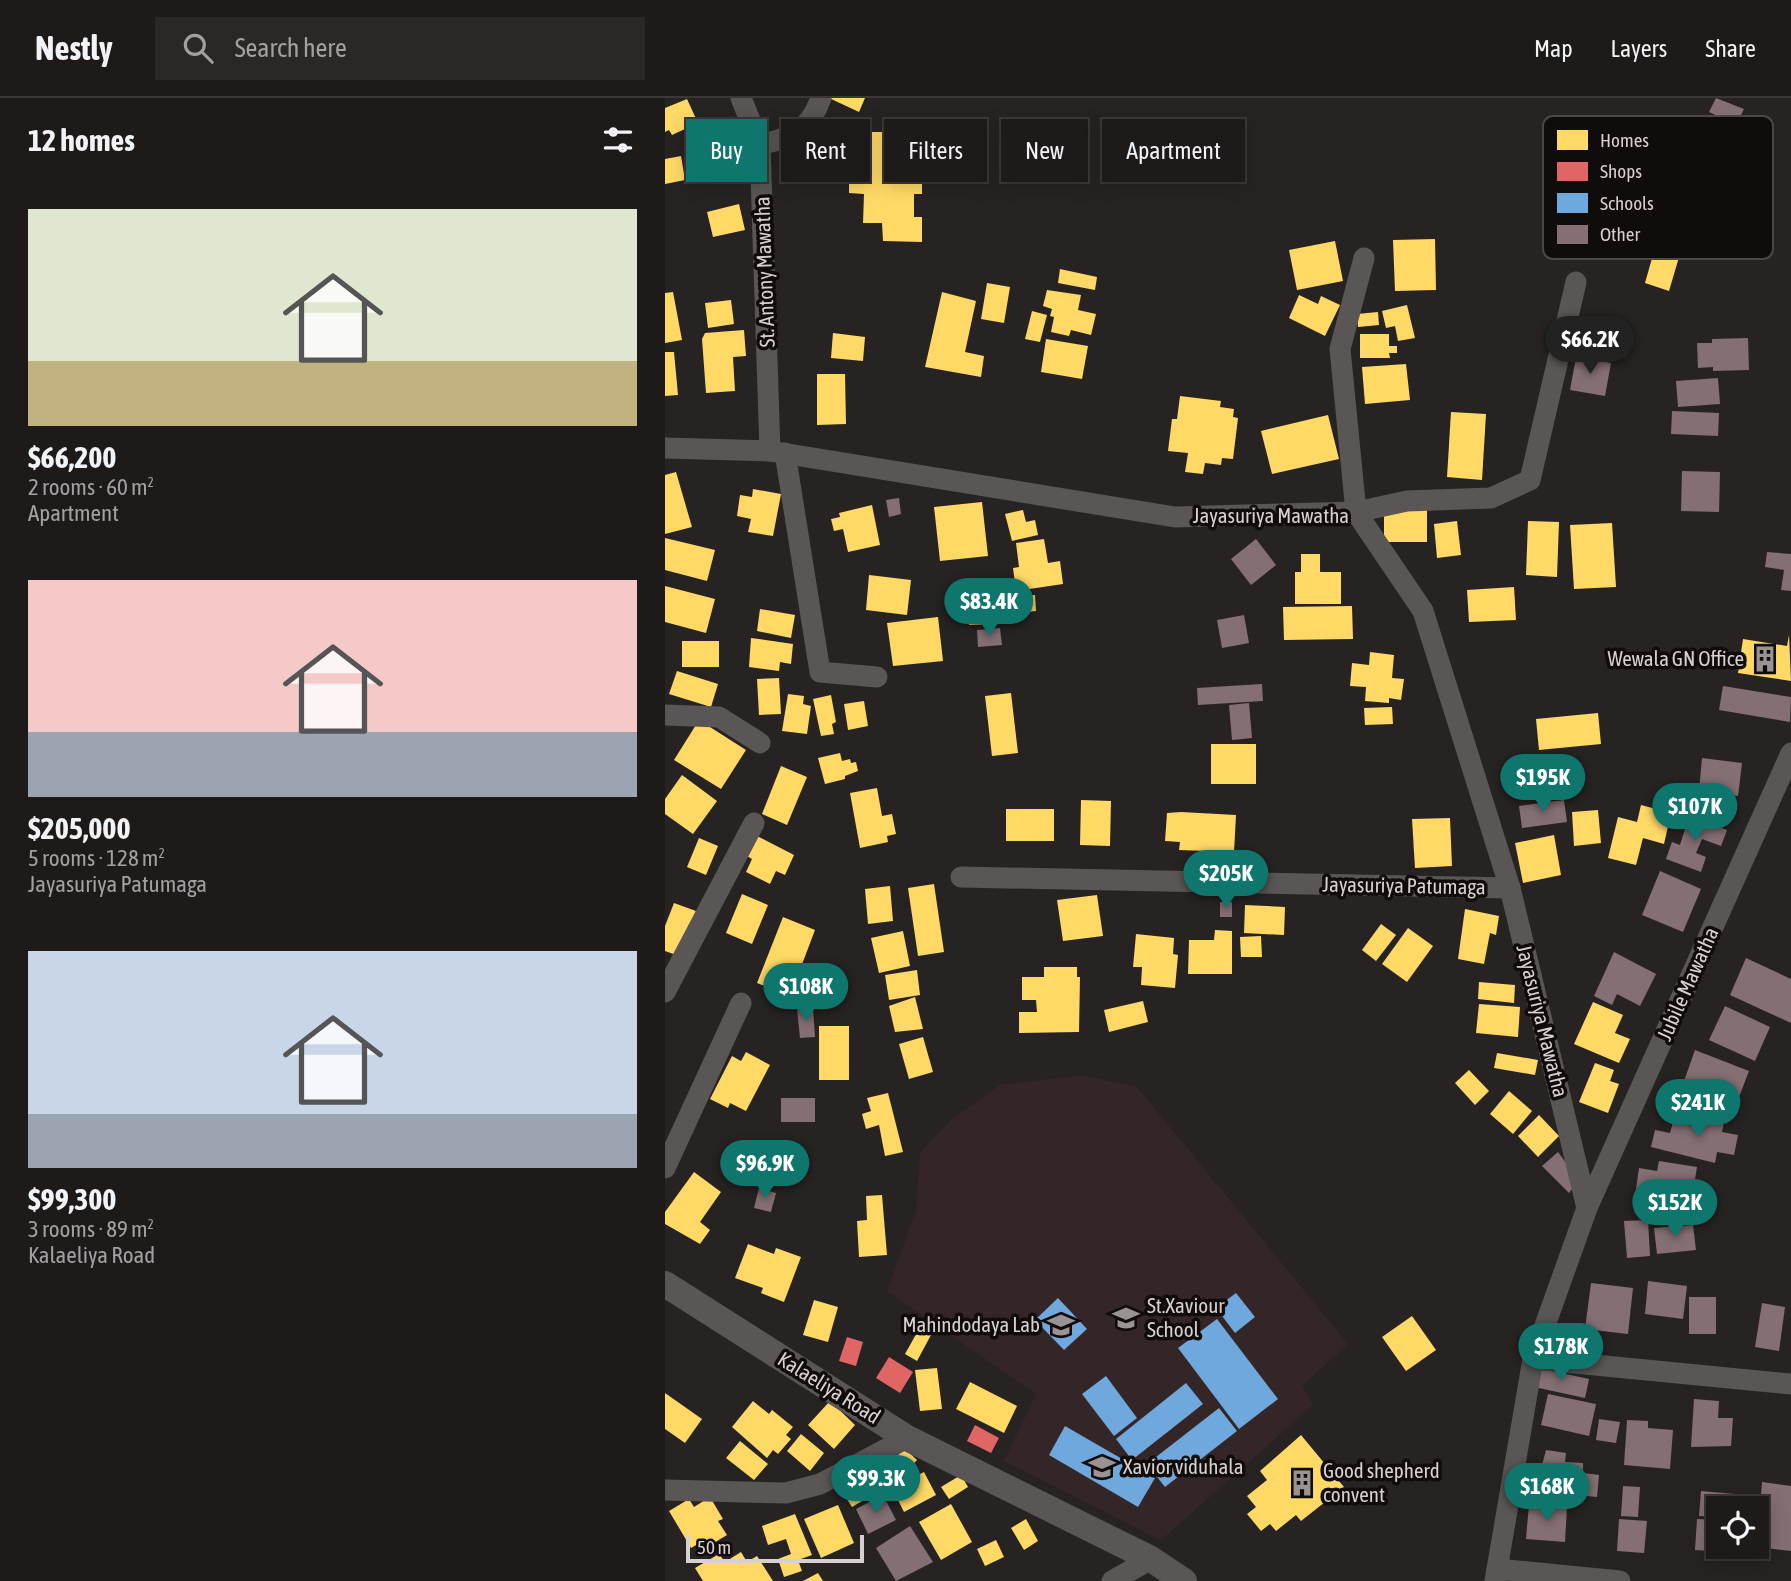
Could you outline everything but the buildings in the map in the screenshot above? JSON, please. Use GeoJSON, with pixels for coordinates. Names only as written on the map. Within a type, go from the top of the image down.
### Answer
{"type":"FeatureCollection","features":[{"type":"Feature","properties":{"kind":"street","name":"St. Antony Mawatha"},"geometry":{"type":"LineString","coordinates":[[741,98],[750,119]]}},
{"type":"Feature","properties":{"kind":"street"},"geometry":{"type":"LineString","coordinates":[[767,144],[789,138],[813,119],[821,98]]}},
{"type":"Feature","properties":{"kind":"street","name":"St. Antony Mawatha"},"geometry":{"type":"LineString","coordinates":[[763,182],[777,452],[820,671],[877,677]]}},
{"type":"Feature","properties":{"kind":"street"},"geometry":{"type":"LineString","coordinates":[[1364,258],[1341,349],[1356,512],[1407,501],[1491,498],[1530,480],[1576,282]]}},
{"type":"Feature","properties":{"kind":"street","name":"Jayasuriya Mawatha"},"geometry":{"type":"LineString","coordinates":[[665,448],[777,452],[1175,517],[1356,512],[1423,611],[1510,888],[1587,1208]]}},
{"type":"Feature","properties":{"kind":"street"},"geometry":{"type":"LineString","coordinates":[[665,715],[719,717],[760,743]]}},
{"type":"Feature","properties":{"kind":"street","name":"Jubile Mawatha"},"geometry":{"type":"LineString","coordinates":[[1496,1575],[1533,1359],[1587,1208],[1791,753]]}},
{"type":"Feature","properties":{"kind":"street"},"geometry":{"type":"LineString","coordinates":[[665,992],[754,823]]}},
{"type":"Feature","properties":{"kind":"street","name":"Jayasuriya Patumaga"},"geometry":{"type":"LineString","coordinates":[[961,877],[1510,888]]}},
{"type":"Feature","properties":{"kind":"street"},"geometry":{"type":"LineString","coordinates":[[665,1168],[741,1003]]}},
{"type":"Feature","properties":{"kind":"street","name":"Kalaeliya Road"},"geometry":{"type":"LineString","coordinates":[[665,1284],[907,1438],[1151,1559],[1184,1581]]}},
{"type":"Feature","properties":{"kind":"street"},"geometry":{"type":"LineString","coordinates":[[1533,1359],[1791,1384]]}},
{"type":"Feature","properties":{"kind":"street"},"geometry":{"type":"LineString","coordinates":[[665,1490],[786,1493],[820,1484],[907,1438]]}},
{"type":"Feature","properties":{"kind":"street"},"geometry":{"type":"LineString","coordinates":[[1112,1581],[1151,1559]]}},
{"type":"Feature","properties":{"kind":"street"},"geometry":{"type":"LineString","coordinates":[[1496,1575],[1620,1581]]}},
{"type":"Feature","properties":{"kind":"shaded area","name":"St.Xaviour School"},"geometry":{"type":"Polygon","coordinates":[[[1081,1075],[1137,1087],[1348,1344],[1302,1386],[1313,1405],[1161,1540],[1004,1461],[1036,1394],[887,1291],[916,1211],[920,1153],[951,1120],[1000,1085],[1081,1075]]]}},
{"type":"Feature","properties":{"kind":"place","name":"Wewala GN Office"},"geometry":{"type":"Point","coordinates":[1765,659]}},
{"type":"Feature","properties":{"kind":"place","name":"St.Xaviour School"},"geometry":{"type":"Point","coordinates":[1126,1318]}},
{"type":"Feature","properties":{"kind":"place","name":"Mahindodaya Lab"},"geometry":{"type":"Point","coordinates":[1061,1325]}},
{"type":"Feature","properties":{"kind":"place","name":"Xavior viduhala"},"geometry":{"type":"Point","coordinates":[1102,1467]}},
{"type":"Feature","properties":{"kind":"place","name":"Good shepherd convent"},"geometry":{"type":"Point","coordinates":[1302,1483]}}]}
